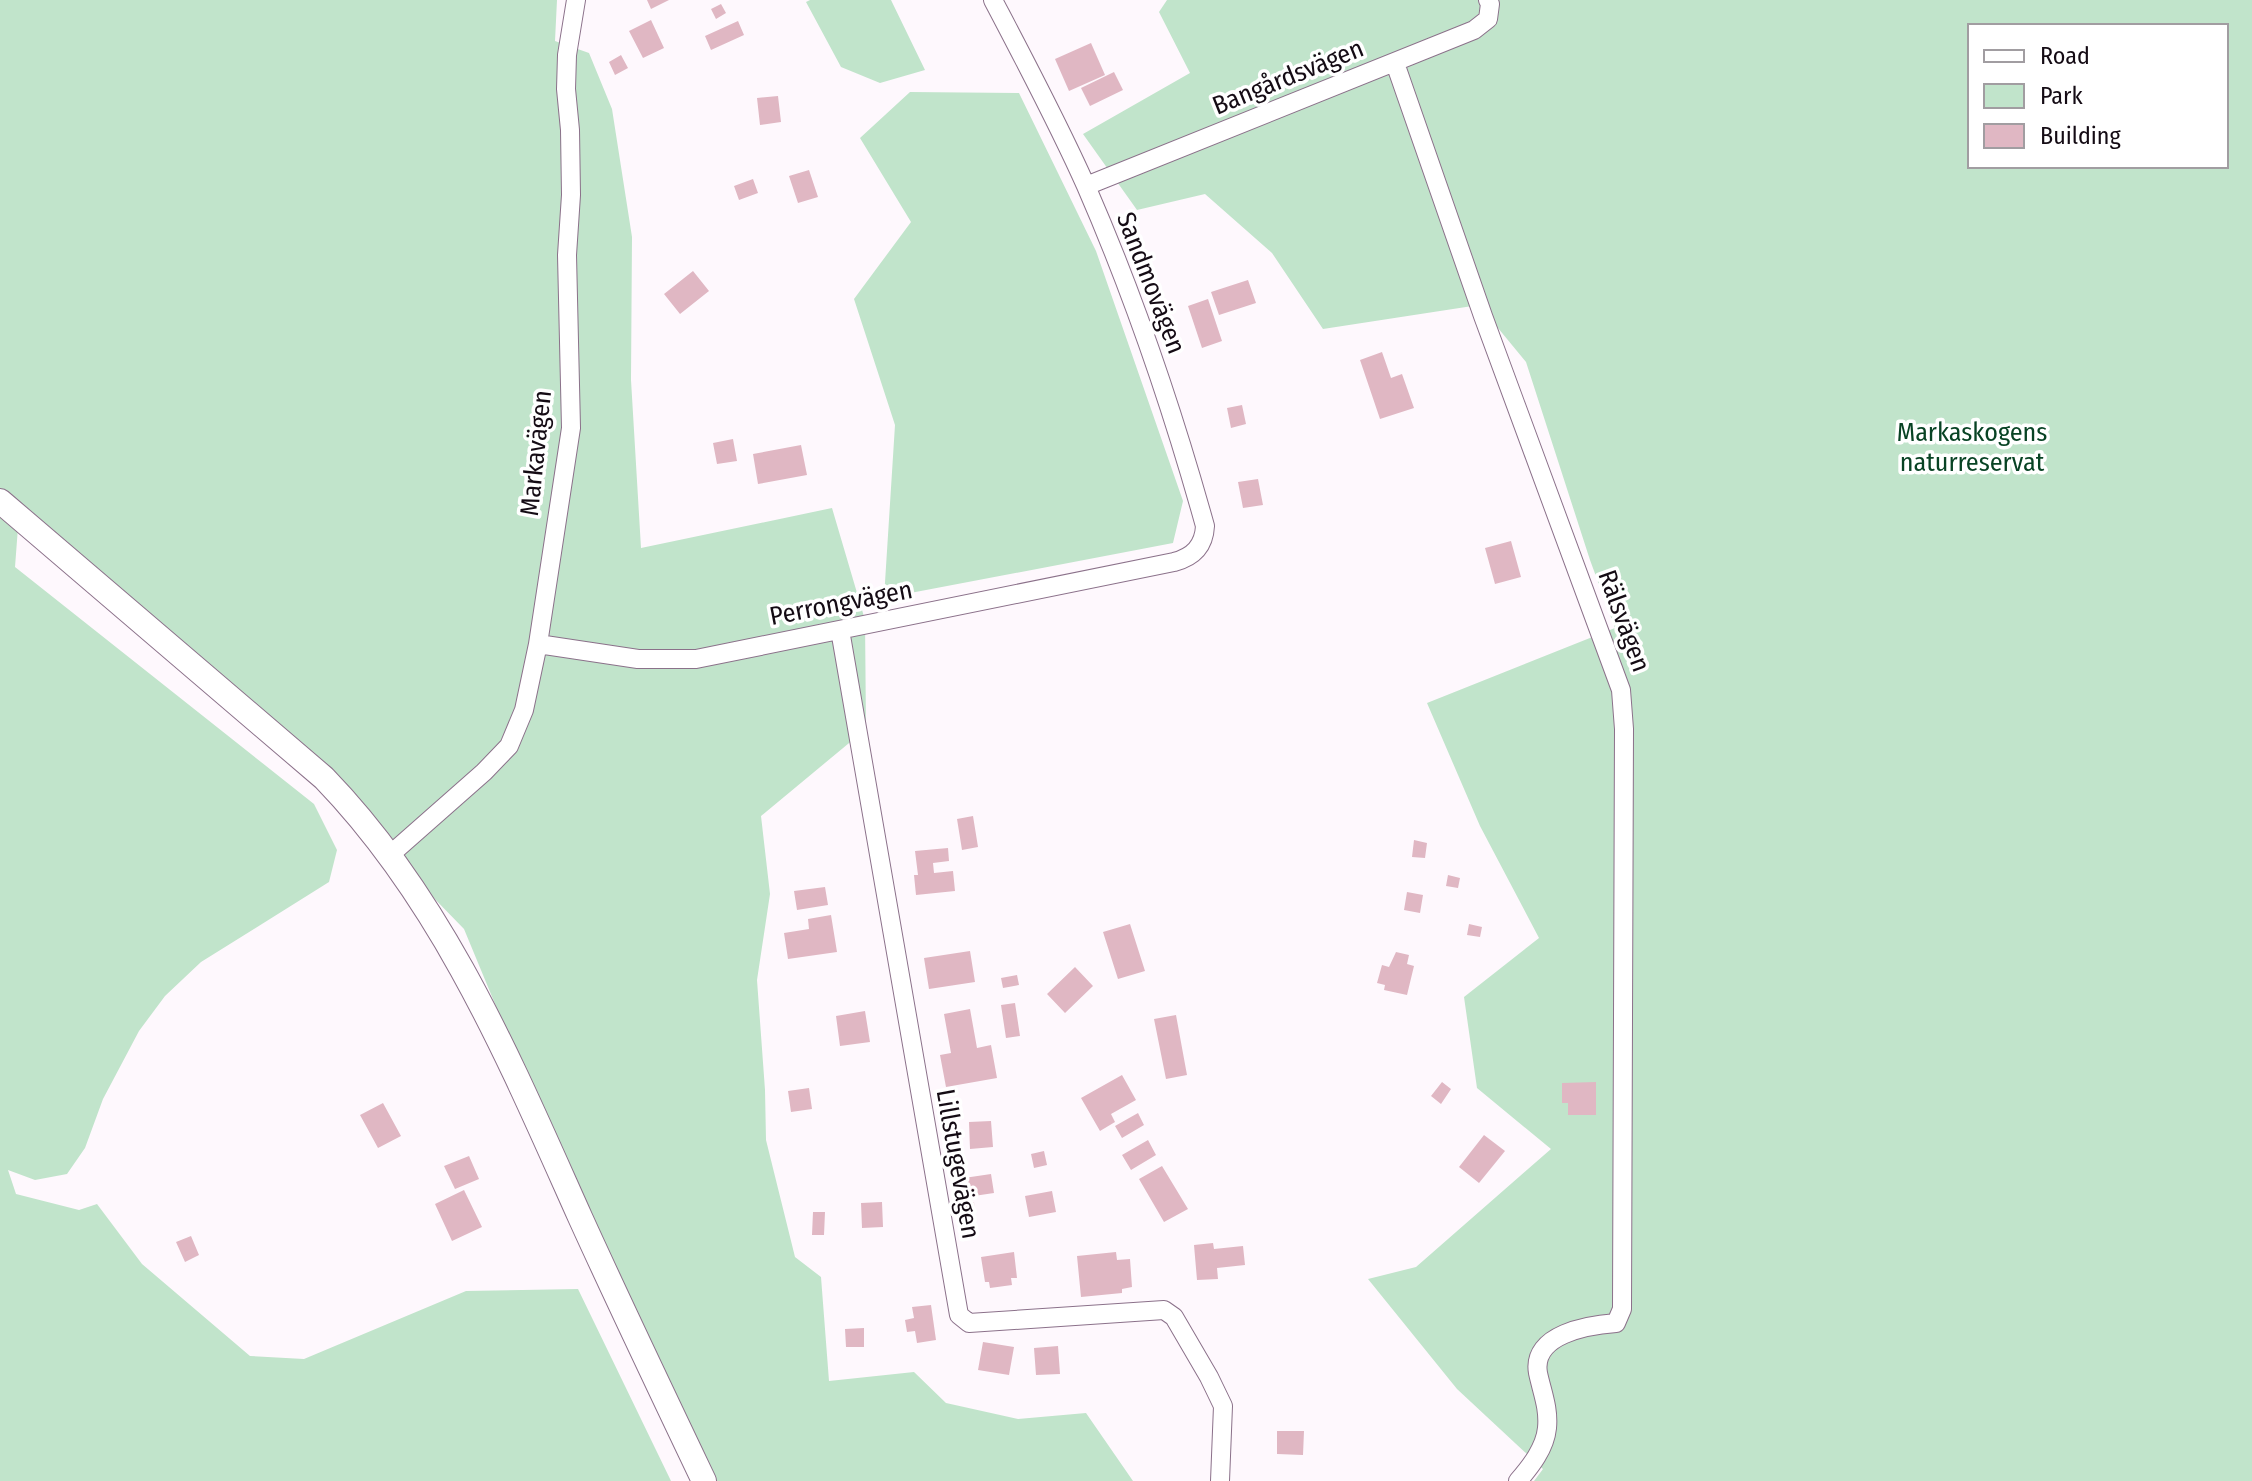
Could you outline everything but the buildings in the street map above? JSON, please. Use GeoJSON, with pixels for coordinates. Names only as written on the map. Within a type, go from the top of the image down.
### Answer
{"type":"FeatureCollection","features":[{"type":"Feature","properties":{"kind":"street","name":"Markavägen"},"geometry":{"type":"LineString","coordinates":[[391,854],[509,746],[524,710],[538,644],[571,428],[567,255],[571,143],[566,89],[567,55],[576,0]]}},
{"type":"Feature","properties":{"kind":"street","name":"Sandmovägen"},"geometry":{"type":"LineString","coordinates":[[993,0],[1086,186],[1178,428],[1205,526],[1204,537],[1188,559],[1152,567]]}},
{"type":"Feature","properties":{"kind":"street","name":"Bangårdsvägen"},"geometry":{"type":"LineString","coordinates":[[1086,186],[1474,30],[1488,19],[1488,0]]}},
{"type":"Feature","properties":{"kind":"street","name":"Rälsvägen"},"geometry":{"type":"LineString","coordinates":[[1395,63],[1483,316],[1621,690],[1624,729],[1622,1309],[1616,1323],[1568,1332],[1547,1345],[1537,1358],[1538,1373],[1547,1399],[1547,1429],[1540,1450],[1518,1481]]}},
{"type":"Feature","properties":{"kind":"street"},"geometry":{"type":"LineString","coordinates":[[0,501],[324,778],[360,815],[391,854],[427,908],[477,995],[704,1481]]}},
{"type":"Feature","properties":{"kind":"street","name":"Perrongvägen"},"geometry":{"type":"LineString","coordinates":[[538,644],[625,657],[669,661],[696,659],[1152,567]]}},
{"type":"Feature","properties":{"kind":"street","name":"Lillstugevägen"},"geometry":{"type":"LineString","coordinates":[[840,630],[959,1315],[969,1323],[1164,1310],[1174,1317],[1223,1406],[1220,1481]]}},
{"type":"Feature","properties":{"kind":"green space"},"geometry":{"type":"Polygon","coordinates":[[[0,0],[557,0],[555,41],[589,53],[612,109],[632,237],[631,380],[641,548],[832,508],[865,620],[866,729],[761,816],[770,894],[757,980],[766,1140],[795,1257],[821,1277],[829,1381],[914,1372],[946,1403],[1018,1419],[1086,1413],[1133,1481],[710,1481],[553,1144],[464,929],[391,854],[19,514],[15,567],[314,804],[337,850],[329,882],[201,962],[165,996],[139,1031],[103,1099],[85,1148],[67,1174],[35,1180],[8,1170],[16,1194],[79,1210],[97,1204],[142,1264],[250,1356],[304,1359],[466,1291],[578,1289],[671,1481],[0,1481],[0,0]]]}},
{"type":"Feature","properties":{"kind":"green space"},"geometry":{"type":"Polygon","coordinates":[[[891,0],[925,70],[880,83],[841,67],[806,2],[891,0]]]}},
{"type":"Feature","properties":{"kind":"green space","name":"Markaskogens naturreservat"},"geometry":{"type":"Polygon","coordinates":[[[1167,0],[2252,0],[2252,1481],[1534,1481],[1543,1469],[1457,1389],[1368,1279],[1416,1267],[1551,1149],[1477,1088],[1464,997],[1539,938],[1480,826],[1427,703],[1615,628],[1526,362],[1479,305],[1323,329],[1272,253],[1205,194],[1137,210],[1083,134],[1190,73],[1159,12],[1167,0]]]}},
{"type":"Feature","properties":{"kind":"green space"},"geometry":{"type":"Polygon","coordinates":[[[910,92],[1019,93],[1096,251],[1183,501],[1173,543],[884,598],[895,425],[854,299],[911,222],[860,138],[910,92]]]}}]}
